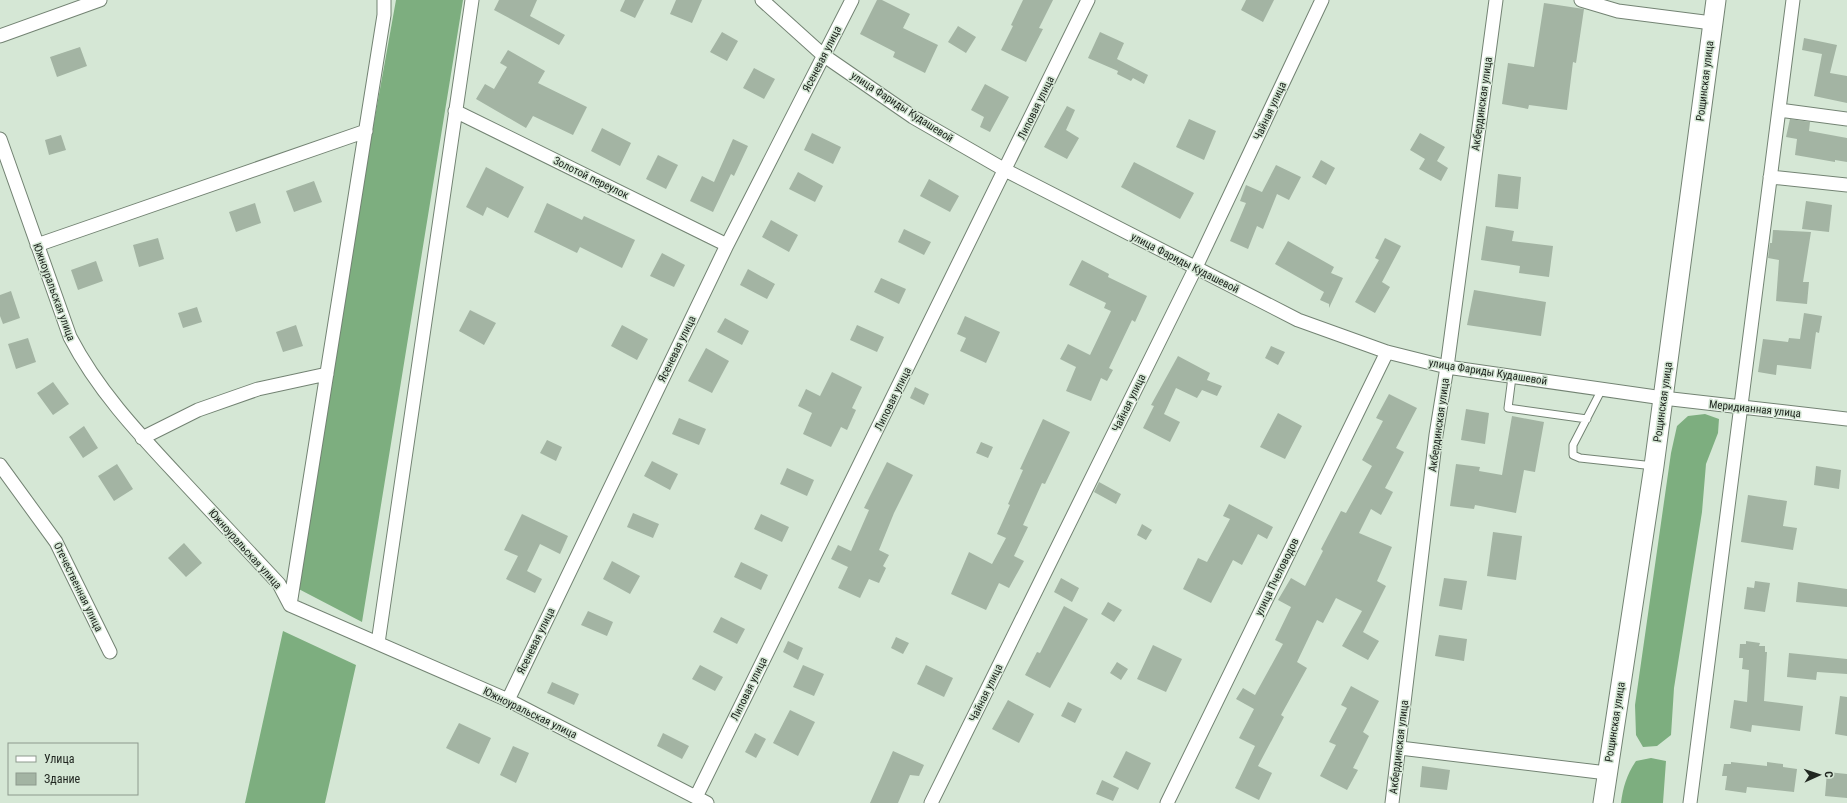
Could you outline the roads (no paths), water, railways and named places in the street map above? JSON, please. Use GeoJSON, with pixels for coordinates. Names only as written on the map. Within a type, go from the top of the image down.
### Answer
{"type":"FeatureCollection","features":[{"type":"Feature","properties":{"kind":"street"},"geometry":{"type":"LineString","coordinates":[[0,36],[100,0]]}},
{"type":"Feature","properties":{"kind":"street"},"geometry":{"type":"LineString","coordinates":[[290,605],[366,131],[384,15],[384,0]]}},
{"type":"Feature","properties":{"kind":"street"},"geometry":{"type":"LineString","coordinates":[[378,643],[472,0]]}},
{"type":"Feature","properties":{"kind":"street","name":"улица Фариды Кудашевой"},"geometry":{"type":"LineString","coordinates":[[762,0],[823,55],[913,117],[1006,170],[1195,269],[1298,320],[1387,352],[1447,367],[1663,398]]}},
{"type":"Feature","properties":{"kind":"street","name":"Ясеневая улица"},"geometry":{"type":"LineString","coordinates":[[508,700],[727,245],[852,0]]}},
{"type":"Feature","properties":{"kind":"street","name":"Липовая улица"},"geometry":{"type":"LineString","coordinates":[[702,800],[1088,0]]}},
{"type":"Feature","properties":{"kind":"street","name":"Чайная улица"},"geometry":{"type":"LineString","coordinates":[[931,803],[1195,269],[1322,0]]}},
{"type":"Feature","properties":{"kind":"street","name":"Акбердинская улица"},"geometry":{"type":"LineString","coordinates":[[1392,803],[1400,748],[1435,443],[1447,367],[1496,0]]}},
{"type":"Feature","properties":{"kind":"street"},"geometry":{"type":"LineString","coordinates":[[1581,0],[1618,11],[1712,23]]}},
{"type":"Feature","properties":{"kind":"street","name":"Рощинская улица"},"geometry":{"type":"LineString","coordinates":[[1604,803],[1607,773],[1654,466],[1716,0]]}},
{"type":"Feature","properties":{"kind":"street"},"geometry":{"type":"LineString","coordinates":[[1690,803],[1793,0]]}},
{"type":"Feature","properties":{"kind":"street"},"geometry":{"type":"LineString","coordinates":[[1779,110],[1847,119]]}},
{"type":"Feature","properties":{"kind":"street","name":"Золотой переулок"},"geometry":{"type":"LineString","coordinates":[[456,111],[727,245]]}},
{"type":"Feature","properties":{"kind":"street"},"geometry":{"type":"LineString","coordinates":[[37,245],[366,131]]}},
{"type":"Feature","properties":{"kind":"street","name":"Южноуральская улица"},"geometry":{"type":"LineString","coordinates":[[0,138],[70,337],[85,365],[102,390],[142,438],[279,584],[290,605],[508,700],[702,800]]}},
{"type":"Feature","properties":{"kind":"street"},"geometry":{"type":"LineString","coordinates":[[1770,178],[1847,185]]}},
{"type":"Feature","properties":{"kind":"street","name":"улица Пчеловодов"},"geometry":{"type":"LineString","coordinates":[[1167,803],[1387,352]]}},
{"type":"Feature","properties":{"kind":"street"},"geometry":{"type":"LineString","coordinates":[[142,438],[198,410],[258,389],[326,374]]}},
{"type":"Feature","properties":{"kind":"street","name":"Меридианная улица"},"geometry":{"type":"LineString","coordinates":[[1663,398],[1847,419]]}},
{"type":"Feature","properties":{"kind":"street","name":"Отечественная улица"},"geometry":{"type":"LineString","coordinates":[[0,465],[56,542],[110,652]]}},
{"type":"Feature","properties":{"kind":"street"},"geometry":{"type":"LineString","coordinates":[[1400,748],[1607,773]]}},
{"type":"Feature","properties":{"kind":"lane"},"geometry":{"type":"LineString","coordinates":[[1512,376],[1508,408],[1587,419]]}},
{"type":"Feature","properties":{"kind":"lane"},"geometry":{"type":"LineString","coordinates":[[1602,390],[1573,445],[1572,455],[1580,458],[1654,466]]}}]}
